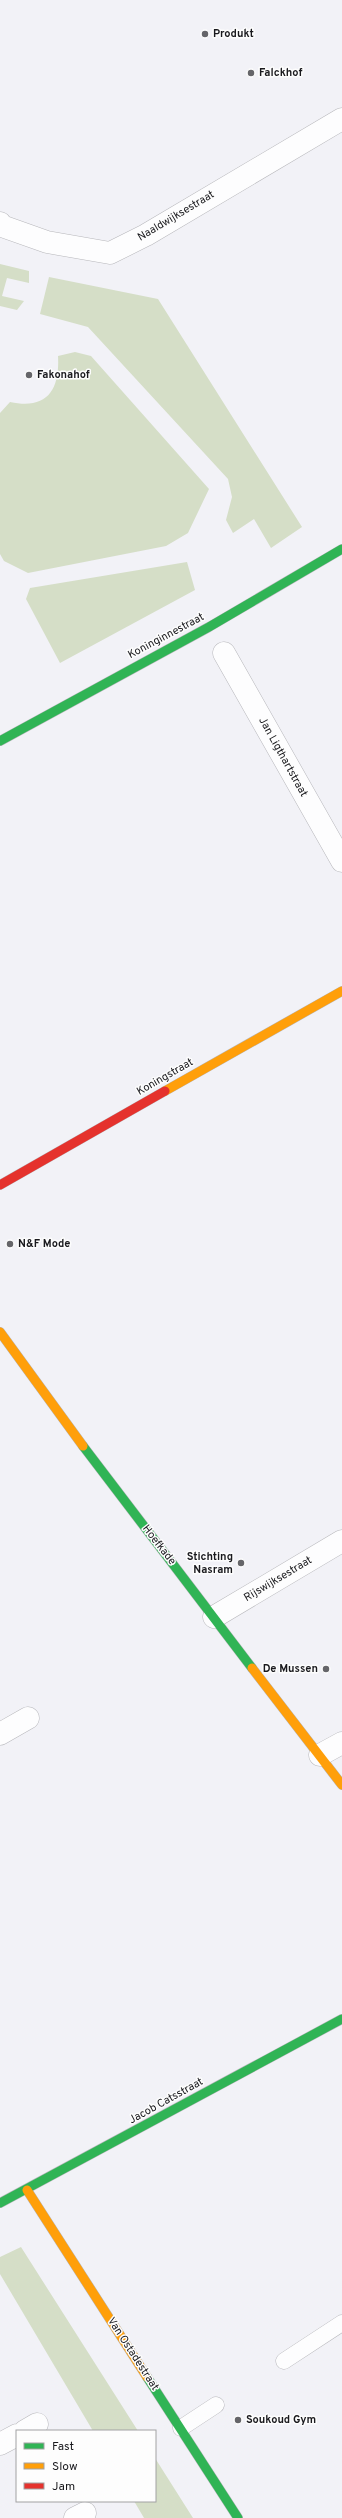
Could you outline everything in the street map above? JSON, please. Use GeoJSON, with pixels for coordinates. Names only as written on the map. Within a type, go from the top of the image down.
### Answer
{"type":"FeatureCollection","features":[{"type":"Feature","properties":{"kind":"street","name":"Naaldwijksestraat"},"geometry":{"type":"LineString","coordinates":[[0,223],[2,226],[47,242],[110,253],[146,235],[342,119]]}},
{"type":"Feature","properties":{"kind":"street","name":"Koninginnestraat"},"geometry":{"type":"LineString","coordinates":[[0,741],[66,703],[209,627],[342,549]]}},
{"type":"Feature","properties":{"kind":"street","name":"Jan Ligthartstraat"},"geometry":{"type":"LineString","coordinates":[[224,653],[342,862]]}},
{"type":"Feature","properties":{"kind":"street","name":"Koningstraat"},"geometry":{"type":"LineString","coordinates":[[0,1185],[342,991]]}},
{"type":"Feature","properties":{"kind":"street","name":"Hoefkade"},"geometry":{"type":"LineString","coordinates":[[0,1332],[104,1474],[342,1785]]}},
{"type":"Feature","properties":{"kind":"street","name":"Rijswijksestraat"},"geometry":{"type":"LineString","coordinates":[[214,1617],[342,1541]]}},
{"type":"Feature","properties":{"kind":"street"},"geometry":{"type":"LineString","coordinates":[[0,1734],[28,1718]]}},
{"type":"Feature","properties":{"kind":"street"},"geometry":{"type":"LineString","coordinates":[[320,1755],[342,1743]]}},
{"type":"Feature","properties":{"kind":"street","name":"Jacob Catsstraat"},"geometry":{"type":"LineString","coordinates":[[0,2203],[27,2190],[342,2019]]}},
{"type":"Feature","properties":{"kind":"street","name":"Van Ostadestraat"},"geometry":{"type":"LineString","coordinates":[[27,2190],[238,2518]]}},
{"type":"Feature","properties":{"kind":"street"},"geometry":{"type":"LineString","coordinates":[[0,2444],[16,2436]]}},
{"type":"Feature","properties":{"kind":"lane"},"geometry":{"type":"LineString","coordinates":[[284,2361],[342,2323]]}},
{"type":"Feature","properties":{"kind":"lane"},"geometry":{"type":"LineString","coordinates":[[181,2428],[216,2405]]}},
{"type":"Feature","properties":{"kind":"green space"},"geometry":{"type":"Polygon","coordinates":[[[0,264],[29,271],[29,283],[7,278],[2,296],[24,301],[17,310],[0,306],[0,264]]]}},
{"type":"Feature","properties":{"kind":"green space"},"geometry":{"type":"Polygon","coordinates":[[[49,277],[158,299],[302,527],[271,548],[254,519],[233,533],[226,520],[232,497],[228,479],[88,327],[40,314],[49,277]]]}},
{"type":"Feature","properties":{"kind":"green space"},"geometry":{"type":"Polygon","coordinates":[[[75,352],[91,356],[209,489],[188,533],[166,546],[28,573],[4,561],[0,554],[0,413],[10,402],[23,404],[33,403],[42,400],[49,395],[57,379],[58,356],[75,352]]]}},
{"type":"Feature","properties":{"kind":"green space"},"geometry":{"type":"Polygon","coordinates":[[[187,562],[195,590],[60,663],[26,599],[30,588],[187,562]]]}},
{"type":"Feature","properties":{"kind":"green space"},"geometry":{"type":"Polygon","coordinates":[[[21,2247],[137,2430],[92,2430],[0,2274],[0,2257],[21,2247]]]}},
{"type":"Feature","properties":{"kind":"green space"},"geometry":{"type":"Polygon","coordinates":[[[156,2460],[193,2518],[144,2518],[135,2502],[156,2502],[156,2460]]]}},
{"type":"Feature","properties":{"kind":"traffic: fast"},"geometry":{"type":"LineString","coordinates":[[0,741],[209,627],[342,549]]}},
{"type":"Feature","properties":{"kind":"traffic: fast"},"geometry":{"type":"LineString","coordinates":[[83,1446],[252,1668]]}},
{"type":"Feature","properties":{"kind":"traffic: fast"},"geometry":{"type":"LineString","coordinates":[[0,2203],[342,2019]]}},
{"type":"Feature","properties":{"kind":"traffic: fast"},"geometry":{"type":"LineString","coordinates":[[147,2377],[238,2518]]}},
{"type":"Feature","properties":{"kind":"traffic: slow"},"geometry":{"type":"LineString","coordinates":[[165,1091],[342,991]]}},
{"type":"Feature","properties":{"kind":"traffic: slow"},"geometry":{"type":"LineString","coordinates":[[0,1332],[83,1446]]}},
{"type":"Feature","properties":{"kind":"traffic: slow"},"geometry":{"type":"LineString","coordinates":[[252,1668],[342,1785]]}},
{"type":"Feature","properties":{"kind":"traffic: slow"},"geometry":{"type":"LineString","coordinates":[[27,2190],[147,2377]]}},
{"type":"Feature","properties":{"kind":"traffic: jam"},"geometry":{"type":"LineString","coordinates":[[0,1185],[165,1091]]}},
{"type":"Feature","properties":{"kind":"place","name":"Produkt"},"geometry":{"type":"Point","coordinates":[205,34]}},
{"type":"Feature","properties":{"kind":"place","name":"Falckhof"},"geometry":{"type":"Point","coordinates":[251,73]}},
{"type":"Feature","properties":{"kind":"place","name":"Fakonahof"},"geometry":{"type":"Point","coordinates":[29,375]}},
{"type":"Feature","properties":{"kind":"place","name":"N&F Mode"},"geometry":{"type":"Point","coordinates":[10,1244]}},
{"type":"Feature","properties":{"kind":"place","name":"Stichting Nasram"},"geometry":{"type":"Point","coordinates":[241,1563]}},
{"type":"Feature","properties":{"kind":"place","name":"De Mussen"},"geometry":{"type":"Point","coordinates":[326,1669]}},
{"type":"Feature","properties":{"kind":"place","name":"Soukoud Gym"},"geometry":{"type":"Point","coordinates":[238,2420]}}]}
